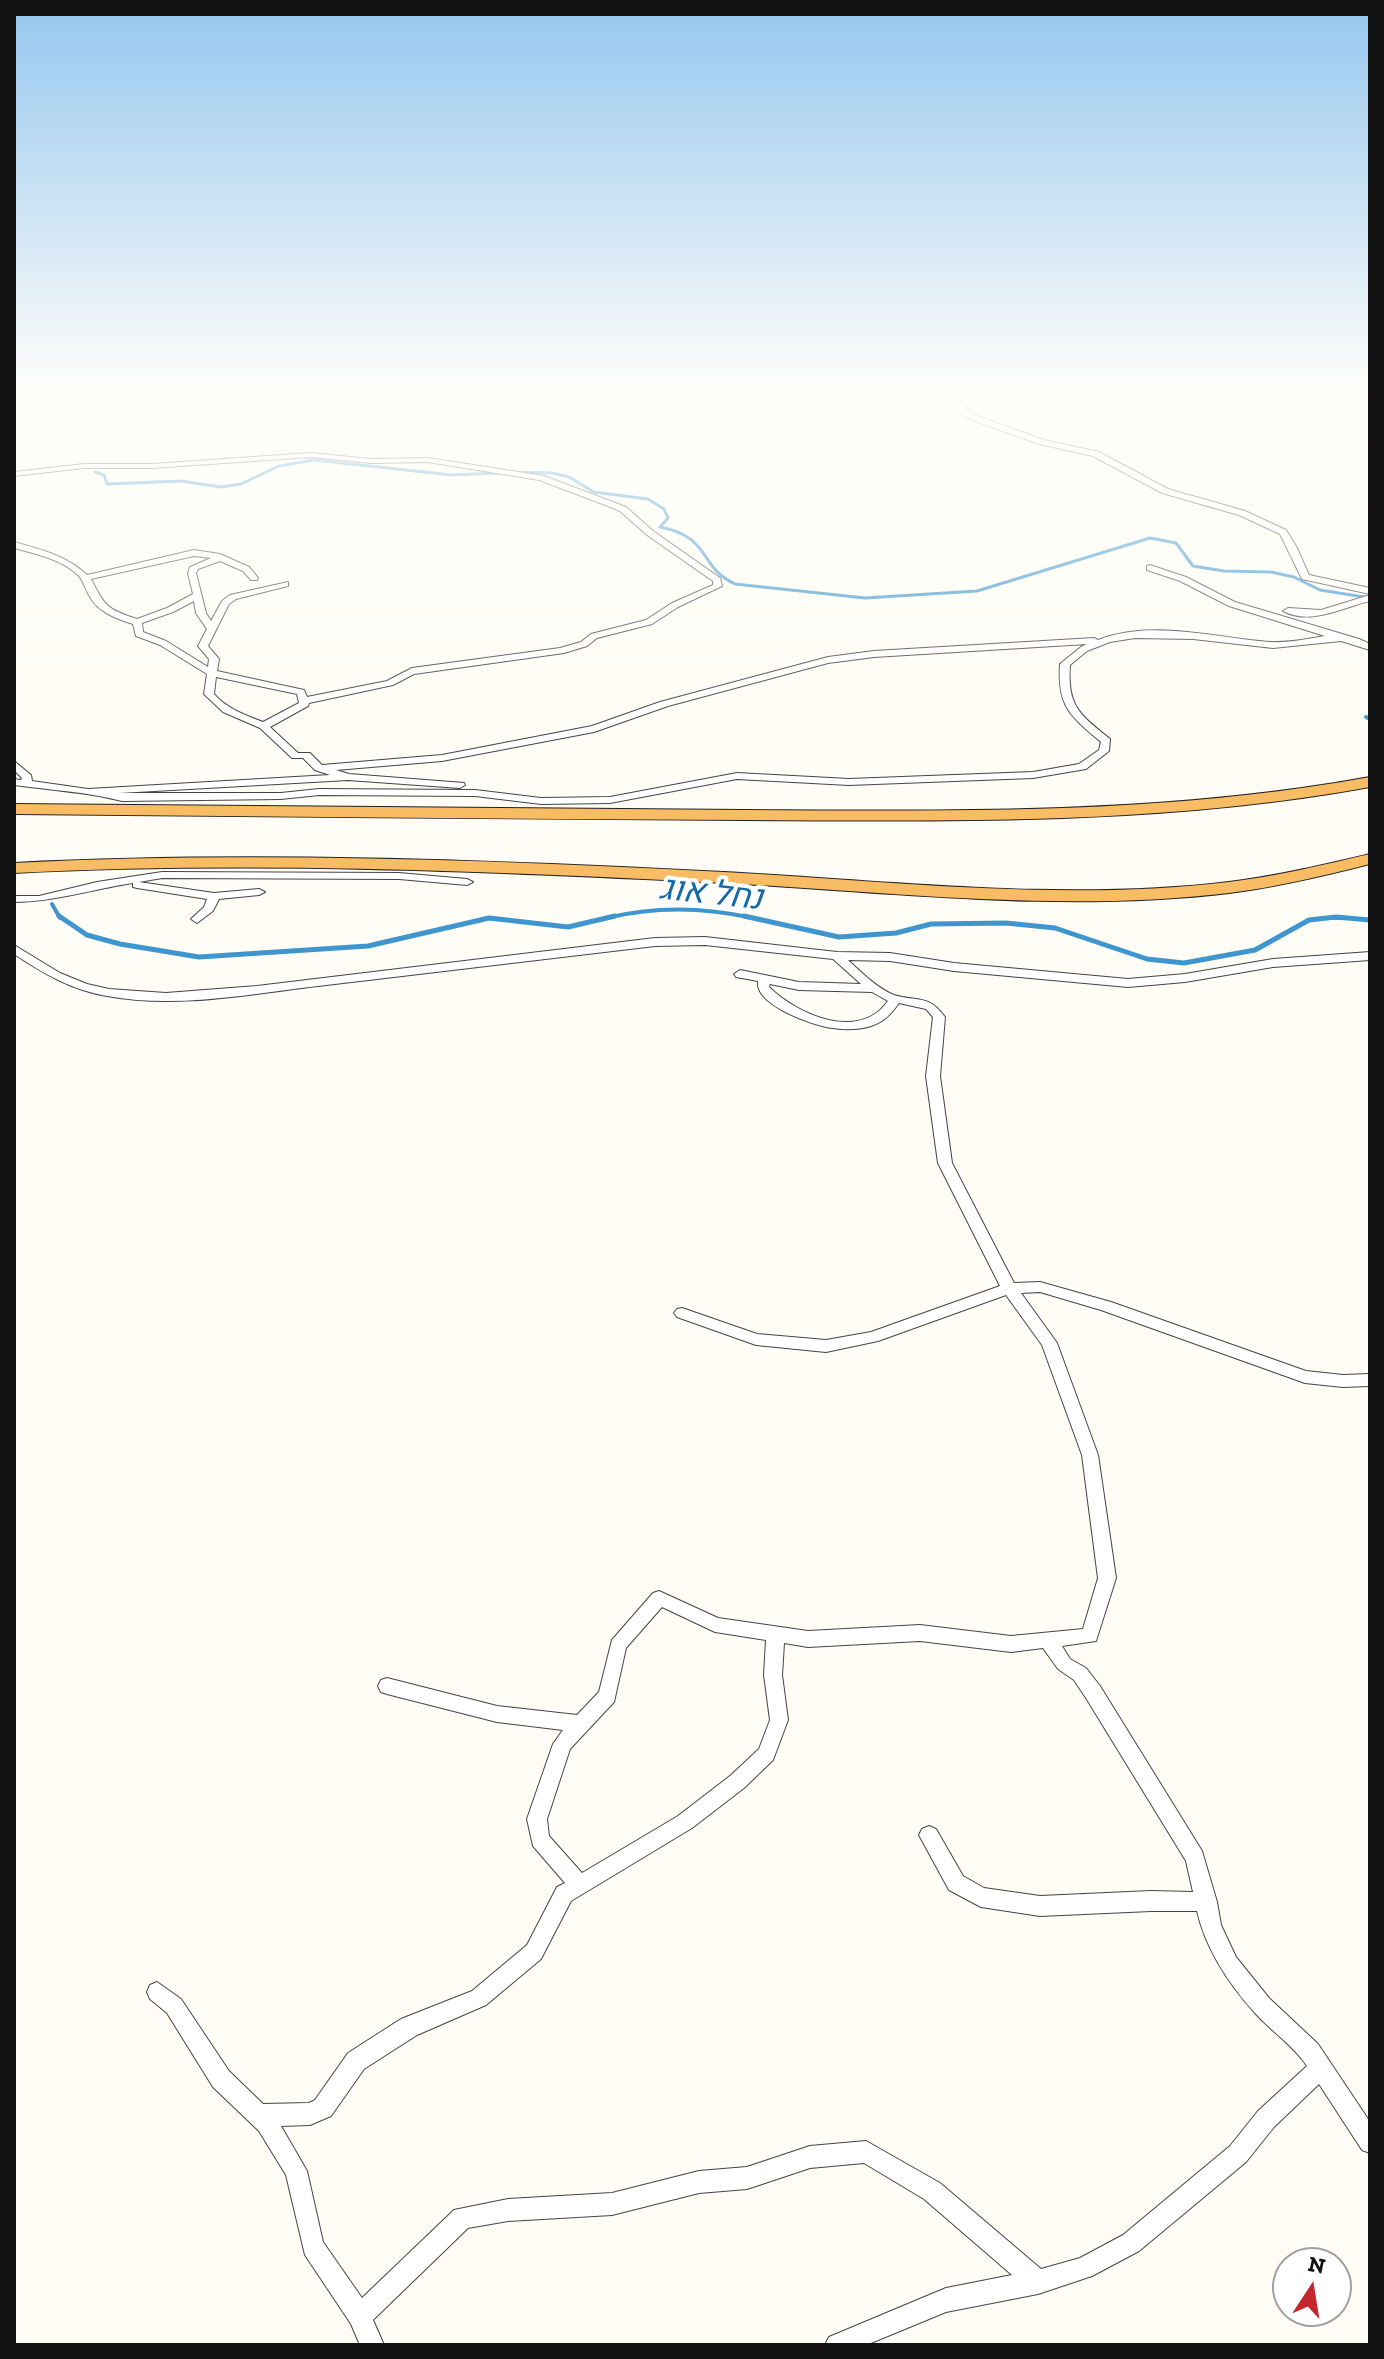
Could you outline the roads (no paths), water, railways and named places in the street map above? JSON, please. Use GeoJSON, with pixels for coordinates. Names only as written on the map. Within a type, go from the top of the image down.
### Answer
{"type":"FeatureCollection","features":[{"type":"Feature","properties":{"kind":"highway"},"geometry":{"type":"LineString","coordinates":[[14,809],[491,814],[1092,814],[1209,807],[1370,782]]}},
{"type":"Feature","properties":{"kind":"highway"},"geometry":{"type":"LineString","coordinates":[[14,868],[155,862],[355,861],[1013,892],[1120,894],[1255,883],[1370,859]]}},
{"type":"Feature","properties":{"kind":"street"},"geometry":{"type":"LineString","coordinates":[[303,701],[390,683],[412,671],[561,651],[584,644],[594,636],[649,622],[675,605],[718,586],[717,580],[616,506]]}},
{"type":"Feature","properties":{"kind":"street"},"geometry":{"type":"LineString","coordinates":[[1214,506],[1256,519],[1283,532],[1305,577],[1370,591]]}},
{"type":"Feature","properties":{"kind":"street"},"geometry":{"type":"LineString","coordinates":[[14,545],[66,562],[84,578],[94,597],[104,606],[137,622],[198,595]]}},
{"type":"Feature","properties":{"kind":"street"},"geometry":{"type":"LineString","coordinates":[[84,578],[180,554],[208,553],[246,569],[254,578]]}},
{"type":"Feature","properties":{"kind":"street"},"geometry":{"type":"LineString","coordinates":[[212,629],[201,613],[192,573],[194,567],[219,558]]}},
{"type":"Feature","properties":{"kind":"street"},"geometry":{"type":"LineString","coordinates":[[1150,568],[1232,604],[1370,647]]}},
{"type":"Feature","properties":{"kind":"street"},"geometry":{"type":"LineString","coordinates":[[285,584],[262,596],[233,597],[225,603],[203,646],[213,668],[209,694],[216,703],[264,726],[296,756],[306,755],[319,768],[348,777]]}},
{"type":"Feature","properties":{"kind":"street"},"geometry":{"type":"LineString","coordinates":[[1191,584],[1309,616],[1370,598]]}},
{"type":"Feature","properties":{"kind":"street"},"geometry":{"type":"LineString","coordinates":[[137,622],[139,634],[213,668],[265,685],[301,692],[304,704],[264,726]]}},
{"type":"Feature","properties":{"kind":"street"},"geometry":{"type":"LineString","coordinates":[[101,791],[134,798],[281,796],[319,792],[484,794],[541,801],[610,800],[737,776],[849,782],[989,779],[1082,767],[1104,751],[1106,741],[1076,720],[1070,710],[1065,664],[1080,651],[1129,636],[1169,635],[1276,646],[1341,638]]}},
{"type":"Feature","properties":{"kind":"street"},"geometry":{"type":"LineString","coordinates":[[319,768],[442,758],[594,729],[664,704],[828,660],[1064,641],[1106,641]]}},
{"type":"Feature","properties":{"kind":"street"},"geometry":{"type":"LineString","coordinates":[[14,764],[27,777],[20,783]]}},
{"type":"Feature","properties":{"kind":"street"},"geometry":{"type":"LineString","coordinates":[[20,783],[88,792],[348,777],[475,786],[484,794]]}},
{"type":"Feature","properties":{"kind":"street"},"geometry":{"type":"LineString","coordinates":[[14,899],[39,899],[97,885],[162,875],[399,876],[467,882]]}},
{"type":"Feature","properties":{"kind":"street"},"geometry":{"type":"LineString","coordinates":[[97,885],[149,885],[214,896],[259,892]]}},
{"type":"Feature","properties":{"kind":"street"},"geometry":{"type":"LineString","coordinates":[[197,919],[209,909],[214,896]]}},
{"type":"Feature","properties":{"kind":"street"},"geometry":{"type":"LineString","coordinates":[[14,949],[58,976],[84,987],[116,993],[174,995],[246,991],[680,940],[837,956],[890,957],[954,967],[1128,983],[1185,978],[1273,963],[1370,956]]}},
{"type":"Feature","properties":{"kind":"street"},"geometry":{"type":"LineString","coordinates":[[580,1885],[540,1840],[537,1819],[562,1744],[607,1696],[618,1645],[659,1598],[715,1625],[808,1639],[920,1633],[1011,1644],[1090,1636],[1107,1578],[1090,1455],[1049,1343],[1009,1288],[945,1163],[933,1076],[939,1017],[930,1006],[896,998],[876,988],[837,956]]}},
{"type":"Feature","properties":{"kind":"street"},"geometry":{"type":"LineString","coordinates":[[740,974],[799,986],[876,988]]}},
{"type":"Feature","properties":{"kind":"street"},"geometry":{"type":"LineString","coordinates":[[764,981],[763,988],[769,996],[792,1011],[845,1026],[874,1023],[888,1012],[896,998]]}},
{"type":"Feature","properties":{"kind":"street"},"geometry":{"type":"LineString","coordinates":[[682,1313],[756,1339],[826,1346],[873,1337],[1009,1288],[1040,1287],[1305,1377],[1370,1380]]}},
{"type":"Feature","properties":{"kind":"street"},"geometry":{"type":"LineString","coordinates":[[259,2115],[310,2114],[323,2108],[356,2061],[409,2027],[479,1998],[534,1952],[564,1894],[685,1822],[737,1782],[766,1754],[779,1720],[773,1675],[775,1634]]}},
{"type":"Feature","properties":{"kind":"street"},"geometry":{"type":"LineString","coordinates":[[1047,1640],[1064,1664],[1080,1674],[1195,1858],[1211,1927],[1229,1964],[1262,2005],[1310,2052],[1370,2142]]}},
{"type":"Feature","properties":{"kind":"street"},"geometry":{"type":"LineString","coordinates":[[387,1686],[497,1714],[581,1724]]}},
{"type":"Feature","properties":{"kind":"street"},"geometry":{"type":"LineString","coordinates":[[929,1835],[956,1883],[981,1897],[1040,1906],[1207,1902]]}},
{"type":"Feature","properties":{"kind":"street"},"geometry":{"type":"LineString","coordinates":[[157,1992],[174,2006],[221,2079],[267,2123],[296,2171],[313,2247],[360,2316],[372,2345]]}},
{"type":"Feature","properties":{"kind":"street"},"geometry":{"type":"LineString","coordinates":[[837,2345],[946,2300],[1038,2282],[1084,2268],[1131,2243],[1238,2154],[1266,2119],[1320,2068]]}},
{"type":"Feature","properties":{"kind":"street"},"geometry":{"type":"LineString","coordinates":[[360,2316],[462,2218],[508,2210],[612,2204],[699,2182],[747,2178],[810,2157],[866,2152],[932,2191],[1038,2282]]}},
{"type":"Feature","properties":{"kind":"waterway"},"geometry":{"type":"LineString","coordinates":[[659,506],[668,518],[660,527],[688,538],[723,577],[735,584],[865,598],[977,591],[1150,538],[1176,543],[1193,566],[1224,571],[1271,572],[1294,577],[1320,590],[1370,598]]}},
{"type":"Feature","properties":{"kind":"waterway"},"geometry":{"type":"LineString","coordinates":[[1366,717],[1370,719]]}},
{"type":"Feature","properties":{"kind":"waterway","name":"נחל אוג"},"geometry":{"type":"LineString","coordinates":[[52,904],[60,918]]}},
{"type":"Feature","properties":{"kind":"waterway","name":"נחל אוג"},"geometry":{"type":"LineString","coordinates":[[608,918],[643,911],[680,909],[753,918]]}},
{"type":"Feature","properties":{"kind":"waterway","name":"נחל אוג"},"geometry":{"type":"LineString","coordinates":[[59,916],[87,935],[120,944],[199,957],[368,946],[489,918],[568,927],[608,918]]}},
{"type":"Feature","properties":{"kind":"waterway","name":"נחל אוג"},"geometry":{"type":"LineString","coordinates":[[608,918],[615,916]]}},
{"type":"Feature","properties":{"kind":"waterway","name":"נחל אוג"},"geometry":{"type":"LineString","coordinates":[[744,916],[839,937],[896,933],[931,924],[1006,923],[1055,928],[1147,959],[1184,963],[1255,950],[1309,920],[1336,917],[1370,920]]}},
{"type":"Feature","properties":{"kind":"waterway","name":"נחל אוג"},"geometry":{"type":"LineString","coordinates":[[1328,918],[1346,918]]}}]}
